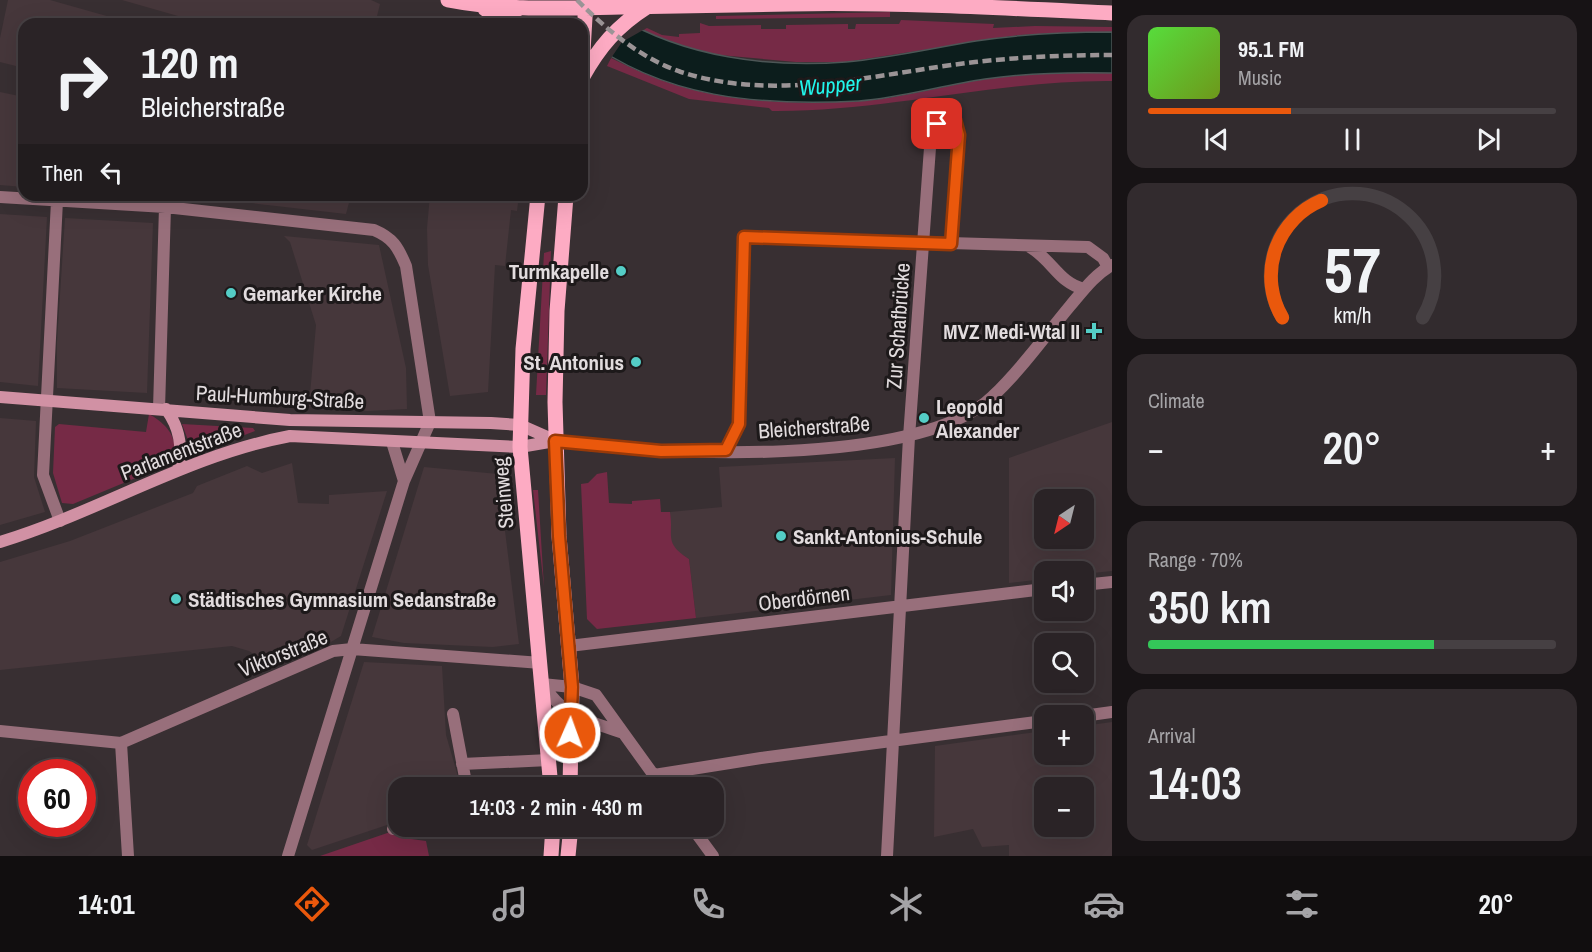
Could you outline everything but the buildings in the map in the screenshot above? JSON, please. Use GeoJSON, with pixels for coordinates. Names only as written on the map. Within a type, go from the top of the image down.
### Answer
{"type":"FeatureCollection","features":[{"type":"Feature","properties":{"kind":"main road"},"geometry":{"type":"LineString","coordinates":[[448,0],[474,5],[527,7],[549,4],[586,4],[640,11],[791,4],[954,6],[1112,13]]}},
{"type":"Feature","properties":{"kind":"main road"},"geometry":{"type":"LineString","coordinates":[[474,5],[507,18]]}},
{"type":"Feature","properties":{"kind":"main road"},"geometry":{"type":"LineString","coordinates":[[588,59],[612,33],[640,11]]}},
{"type":"Feature","properties":{"kind":"main road","name":"Steinweg"},"geometry":{"type":"LineString","coordinates":[[537,201],[523,349],[520,447],[550,777]]}},
{"type":"Feature","properties":{"kind":"main road"},"geometry":{"type":"LineString","coordinates":[[566,201],[557,311],[555,441],[559,536],[572,687],[570,777]]}},
{"type":"Feature","properties":{"kind":"main road","name":"Paul-Humburg-Straße"},"geometry":{"type":"LineString","coordinates":[[0,397],[290,420],[520,425],[555,441]]}},
{"type":"Feature","properties":{"kind":"main road"},"geometry":{"type":"LineString","coordinates":[[162,409],[175,424],[180,440],[178,470]]}},
{"type":"Feature","properties":{"kind":"main road","name":"Parlamentstraße"},"geometry":{"type":"LineString","coordinates":[[0,542],[60,521],[178,470],[262,441],[290,436],[388,442]]}},
{"type":"Feature","properties":{"kind":"main road","name":"Bleicherstraße"},"geometry":{"type":"LineString","coordinates":[[420,443],[520,447],[555,441]]}},
{"type":"Feature","properties":{"kind":"main road"},"geometry":{"type":"LineString","coordinates":[[388,442],[420,443]]}},
{"type":"Feature","properties":{"kind":"main road"},"geometry":{"type":"LineString","coordinates":[[551,856],[552,837]]}},
{"type":"Feature","properties":{"kind":"main road"},"geometry":{"type":"LineString","coordinates":[[568,856],[570,837]]}},
{"type":"Feature","properties":{"kind":"street","name":"Zur Schafbrücke"},"geometry":{"type":"LineString","coordinates":[[887,856],[909,437],[931,134],[937,124],[947,118],[955,120],[959,135],[951,244]]}},
{"type":"Feature","properties":{"kind":"street"},"geometry":{"type":"LineString","coordinates":[[0,197],[18,198]]}},
{"type":"Feature","properties":{"kind":"street"},"geometry":{"type":"LineString","coordinates":[[60,521],[43,475],[57,201],[165,207],[374,230],[390,236],[398,246],[406,266],[430,422],[404,481],[288,856]]}},
{"type":"Feature","properties":{"kind":"street"},"geometry":{"type":"LineString","coordinates":[[162,409],[165,207]]}},
{"type":"Feature","properties":{"kind":"street"},"geometry":{"type":"LineString","coordinates":[[726,450],[739,424],[744,237],[1088,247],[1110,266]]}},
{"type":"Feature","properties":{"kind":"street"},"geometry":{"type":"LineString","coordinates":[[1027,245],[1051,263],[1065,282],[1084,289]]}},
{"type":"Feature","properties":{"kind":"street","name":"Bleicherstraße"},"geometry":{"type":"LineString","coordinates":[[555,441],[661,451],[747,452],[843,446],[909,437],[960,421],[993,397],[1084,289],[1110,266]]}},
{"type":"Feature","properties":{"kind":"street"},"geometry":{"type":"LineString","coordinates":[[388,442],[404,481]]}},
{"type":"Feature","properties":{"kind":"street"},"geometry":{"type":"LineString","coordinates":[[1094,584],[1112,582]]}},
{"type":"Feature","properties":{"kind":"street","name":"Oberdörnen"},"geometry":{"type":"LineString","coordinates":[[569,645],[1034,591]]}},
{"type":"Feature","properties":{"kind":"street","name":"Viktorstraße"},"geometry":{"type":"LineString","coordinates":[[0,731],[121,743],[333,651],[352,649],[541,663]]}},
{"type":"Feature","properties":{"kind":"street"},"geometry":{"type":"LineString","coordinates":[[542,684],[572,687],[596,695],[654,775],[761,758],[892,743],[1034,722]]}},
{"type":"Feature","properties":{"kind":"street"},"geometry":{"type":"LineString","coordinates":[[542,684],[557,705],[570,715],[623,733]]}},
{"type":"Feature","properties":{"kind":"street"},"geometry":{"type":"LineString","coordinates":[[1094,714],[1112,712]]}},
{"type":"Feature","properties":{"kind":"street"},"geometry":{"type":"LineString","coordinates":[[453,714],[465,777]]}},
{"type":"Feature","properties":{"kind":"street"},"geometry":{"type":"LineString","coordinates":[[121,743],[129,856]]}},
{"type":"Feature","properties":{"kind":"street"},"geometry":{"type":"LineString","coordinates":[[462,764],[549,760]]}},
{"type":"Feature","properties":{"kind":"street"},"geometry":{"type":"LineString","coordinates":[[699,837],[712,856]]}},
{"type":"Feature","properties":{"kind":"shaded area"},"geometry":{"type":"Polygon","coordinates":[[[8,0],[50,0],[114,18],[18,18],[18,66],[0,62],[0,38],[8,0]]]}},
{"type":"Feature","properties":{"kind":"shaded area"},"geometry":{"type":"Polygon","coordinates":[[[122,0],[371,0],[380,4],[376,18],[185,18],[122,0]]]}},
{"type":"Feature","properties":{"kind":"shaded area"},"geometry":{"type":"Polygon","coordinates":[[[890,12],[890,17],[716,19],[716,16],[890,12]]]}},
{"type":"Feature","properties":{"kind":"shaded area"},"geometry":{"type":"Polygon","coordinates":[[[901,20],[994,24],[993,28],[1112,27],[1112,32],[1019,35],[846,62],[796,62],[708,54],[641,31],[647,28],[662,35],[679,37],[679,34],[700,33],[700,23],[709,26],[761,25],[761,29],[786,29],[786,25],[848,24],[848,29],[855,29],[856,24],[899,24],[901,20]]]}},
{"type":"Feature","properties":{"kind":"shaded area"},"geometry":{"type":"Polygon","coordinates":[[[611,58],[640,72],[701,91],[795,102],[859,101],[1017,75],[1112,71],[1112,81],[1027,85],[857,107],[772,111],[769,108],[689,99],[607,66],[611,58]]]}},
{"type":"Feature","properties":{"kind":"shaded area"},"geometry":{"type":"Polygon","coordinates":[[[0,92],[18,96],[18,186],[0,185],[0,92]]]}},
{"type":"Feature","properties":{"kind":"shaded area"},"geometry":{"type":"Polygon","coordinates":[[[242,201],[349,201],[346,214],[242,201]]]}},
{"type":"Feature","properties":{"kind":"shaded area"},"geometry":{"type":"Polygon","coordinates":[[[429,201],[518,201],[517,211],[511,210],[505,266],[495,265],[488,392],[450,396],[428,265],[427,228],[429,201]]]}},
{"type":"Feature","properties":{"kind":"shaded area"},"geometry":{"type":"Polygon","coordinates":[[[0,214],[47,217],[38,386],[0,382],[0,214]]]}},
{"type":"Feature","properties":{"kind":"shaded area"},"geometry":{"type":"Polygon","coordinates":[[[65,218],[153,223],[147,393],[57,388],[57,341],[65,218]]]}},
{"type":"Feature","properties":{"kind":"shaded area"},"geometry":{"type":"Polygon","coordinates":[[[284,236],[379,245],[406,368],[407,409],[368,411],[309,406],[316,325],[290,242],[284,236]]]}},
{"type":"Feature","properties":{"kind":"shaded area"},"geometry":{"type":"Polygon","coordinates":[[[551,251],[546,395],[536,395],[544,253],[551,251]]]}},
{"type":"Feature","properties":{"kind":"shaded area"},"geometry":{"type":"Polygon","coordinates":[[[149,414],[163,424],[172,436],[174,450],[167,465],[73,504],[62,503],[53,473],[55,427],[59,424],[146,432],[149,414]]]}},
{"type":"Feature","properties":{"kind":"shaded area"},"geometry":{"type":"Polygon","coordinates":[[[0,418],[36,421],[34,477],[45,512],[0,525],[0,418]]]}},
{"type":"Feature","properties":{"kind":"shaded area"},"geometry":{"type":"Polygon","coordinates":[[[1112,422],[1112,571],[1094,573],[1094,561],[1034,561],[1034,580],[1009,583],[1009,458],[1112,422]]]}},
{"type":"Feature","properties":{"kind":"shaded area"},"geometry":{"type":"Polygon","coordinates":[[[182,424],[253,428],[255,431],[187,457],[189,443],[182,424]]]}},
{"type":"Feature","properties":{"kind":"shaded area","name":"Sankt-Antonius-Schule"},"geometry":{"type":"Polygon","coordinates":[[[895,458],[891,595],[696,618],[689,559],[676,551],[671,541],[670,512],[722,507],[719,467],[895,458]]]}},
{"type":"Feature","properties":{"kind":"shaded area","name":"Städtisches Gymnasium Sedanstraße"},"geometry":{"type":"Polygon","coordinates":[[[292,463],[298,503],[329,504],[329,495],[387,491],[341,636],[314,652],[272,667],[249,651],[232,646],[0,670],[0,562],[70,541],[193,493],[197,486],[247,466],[262,473],[292,463]]]}},
{"type":"Feature","properties":{"kind":"shaded area"},"geometry":{"type":"Polygon","coordinates":[[[424,467],[498,474],[519,644],[493,647],[404,643],[372,637],[424,467]]]}},
{"type":"Feature","properties":{"kind":"shaded area"},"geometry":{"type":"Polygon","coordinates":[[[607,472],[609,503],[632,504],[632,501],[660,499],[661,512],[670,512],[673,543],[689,559],[696,618],[597,629],[587,619],[581,484],[588,483],[597,474],[607,472]]]}},
{"type":"Feature","properties":{"kind":"shaded area"},"geometry":{"type":"Polygon","coordinates":[[[533,490],[538,490],[544,587],[533,490]]]}},
{"type":"Feature","properties":{"kind":"shaded area"},"geometry":{"type":"Polygon","coordinates":[[[364,662],[442,666],[446,735],[458,777],[388,777],[388,825],[312,850],[307,845],[364,662]]]}},
{"type":"Feature","properties":{"kind":"shaded area"},"geometry":{"type":"Polygon","coordinates":[[[1112,722],[1112,856],[1009,856],[1009,845],[982,847],[973,829],[934,837],[935,746],[1034,732],[1034,765],[1094,765],[1094,724],[1112,722]]]}},
{"type":"Feature","properties":{"kind":"shaded area"},"geometry":{"type":"Polygon","coordinates":[[[388,833],[388,837],[426,841],[429,856],[320,856],[388,833]]]}},
{"type":"Feature","properties":{"kind":"water","name":"Wupper"},"geometry":{"type":"Polygon","coordinates":[[[618,17],[671,42],[728,57],[757,61],[817,63],[862,60],[1010,37],[1112,32],[1112,73],[1049,73],[1001,77],[859,101],[785,102],[714,94],[679,86],[646,74],[613,58],[588,41],[588,34],[618,17]]]}},
{"type":"Feature","properties":{"kind":"pier"},"geometry":{"type":"Polygon","coordinates":[[[541,0],[599,0],[645,29],[622,42],[609,61],[588,45],[588,18],[558,18],[541,0]]]}},
{"type":"Feature","properties":{"kind":"railway"},"geometry":{"type":"LineString","coordinates":[[577,0],[625,42],[666,66],[717,81],[754,85],[828,83],[1009,59],[1112,55]]}},
{"type":"Feature","properties":{"kind":"place","name":"Turmkapelle"},"geometry":{"type":"Point","coordinates":[621,271]}},
{"type":"Feature","properties":{"kind":"place","name":"Gemarker Kirche"},"geometry":{"type":"Point","coordinates":[231,293]}},
{"type":"Feature","properties":{"kind":"place","name":"MVZ Medi-Wtal II"},"geometry":{"type":"Point","coordinates":[1094,331]}},
{"type":"Feature","properties":{"kind":"place","name":"St. Antonius"},"geometry":{"type":"Point","coordinates":[636,362]}},
{"type":"Feature","properties":{"kind":"place","name":"Leopold Alexander"},"geometry":{"type":"Point","coordinates":[924,418]}},
{"type":"Feature","properties":{"kind":"place","name":"Sankt-Antonius-Schule"},"geometry":{"type":"Point","coordinates":[781,536]}},
{"type":"Feature","properties":{"kind":"place","name":"Städtisches Gymnasium Sedanstraße"},"geometry":{"type":"Point","coordinates":[176,599]}},
{"type":"Feature","properties":{"kind":"route"},"geometry":{"type":"LineString","coordinates":[[570,733],[572,687],[559,536],[555,441],[661,451],[726,450],[739,424],[744,237],[951,244],[959,135],[955,120],[947,118],[937,124]]}}]}
